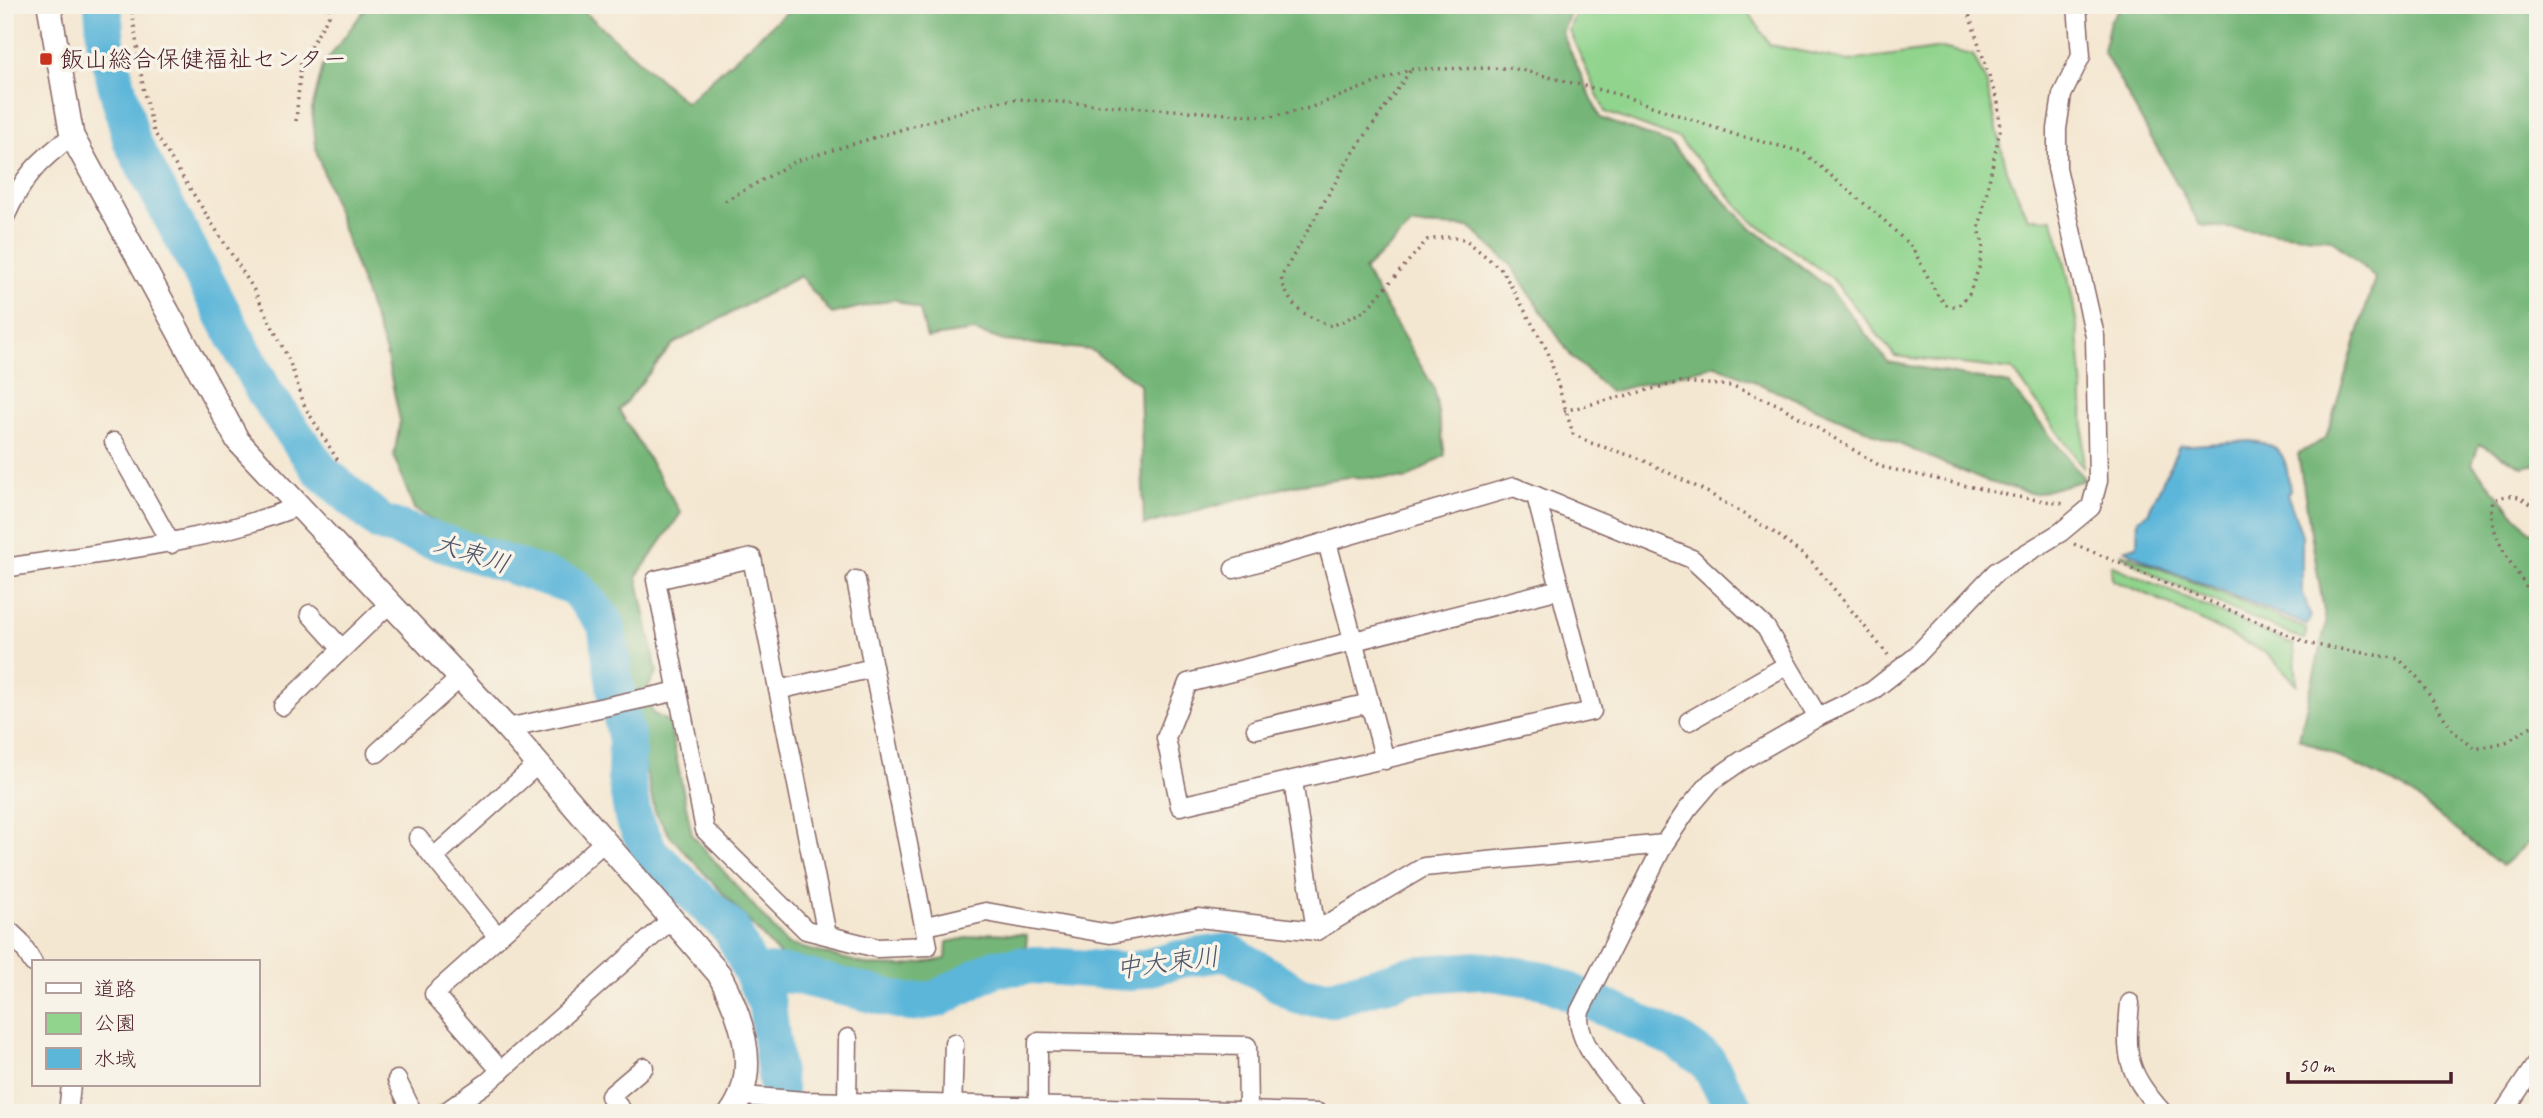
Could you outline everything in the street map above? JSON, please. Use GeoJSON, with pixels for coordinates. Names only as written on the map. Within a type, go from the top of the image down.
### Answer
{"type":"FeatureCollection","features":[{"type":"Feature","properties":{"kind":"street"},"geometry":{"type":"LineString","coordinates":[[49,5],[72,136],[237,442],[508,728],[719,974],[736,1005],[744,1035],[744,1102],[847,1101],[952,1108],[1038,1105],[1318,1113]]}},
{"type":"Feature","properties":{"kind":"street"},"geometry":{"type":"LineString","coordinates":[[1639,1113],[1583,1042],[1577,1024],[1593,982],[1664,844],[1687,810],[1711,782],[1741,761],[1818,717],[1872,691],[1901,669],[1996,572],[2052,537],[2091,507],[2098,481],[2095,336],[2057,168],[2057,129],[2062,95],[2081,56],[2077,5]]}},
{"type":"Feature","properties":{"kind":"street"},"geometry":{"type":"LineString","coordinates":[[5,217],[19,185],[40,160],[72,136]]}},
{"type":"Feature","properties":{"kind":"street"},"geometry":{"type":"LineString","coordinates":[[114,442],[171,544]]}},
{"type":"Feature","properties":{"kind":"street"},"geometry":{"type":"LineString","coordinates":[[1234,569],[1514,487],[1692,559],[1766,628],[1818,717]]}},
{"type":"Feature","properties":{"kind":"street"},"geometry":{"type":"LineString","coordinates":[[1536,496],[1592,711],[1180,806],[1166,738],[1188,683],[1353,639],[1560,589]]}},
{"type":"Feature","properties":{"kind":"street"},"geometry":{"type":"LineString","coordinates":[[5,568],[171,544],[252,524],[296,507]]}},
{"type":"Feature","properties":{"kind":"street"},"geometry":{"type":"LineString","coordinates":[[1327,542],[1385,760]]}},
{"type":"Feature","properties":{"kind":"street"},"geometry":{"type":"LineString","coordinates":[[827,935],[752,558],[656,580],[705,830],[806,930],[877,948],[928,946],[856,580]]}},
{"type":"Feature","properties":{"kind":"street"},"geometry":{"type":"LineString","coordinates":[[283,706],[389,604]]}},
{"type":"Feature","properties":{"kind":"street"},"geometry":{"type":"LineString","coordinates":[[310,614],[342,649]]}},
{"type":"Feature","properties":{"kind":"street"},"geometry":{"type":"LineString","coordinates":[[1689,720],[1787,665]]}},
{"type":"Feature","properties":{"kind":"street"},"geometry":{"type":"LineString","coordinates":[[778,690],[873,668]]}},
{"type":"Feature","properties":{"kind":"street"},"geometry":{"type":"LineString","coordinates":[[377,753],[460,678]]}},
{"type":"Feature","properties":{"kind":"street"},"geometry":{"type":"LineString","coordinates":[[508,728],[678,691]]}},
{"type":"Feature","properties":{"kind":"street"},"geometry":{"type":"LineString","coordinates":[[1256,729],[1370,703]]}},
{"type":"Feature","properties":{"kind":"street"},"geometry":{"type":"LineString","coordinates":[[434,858],[538,764]]}},
{"type":"Feature","properties":{"kind":"street"},"geometry":{"type":"LineString","coordinates":[[1293,781],[1316,930]]}},
{"type":"Feature","properties":{"kind":"street"},"geometry":{"type":"LineString","coordinates":[[418,838],[498,937]]}},
{"type":"Feature","properties":{"kind":"street"},"geometry":{"type":"LineString","coordinates":[[500,1071],[434,994],[605,841]]}},
{"type":"Feature","properties":{"kind":"street"},"geometry":{"type":"LineString","coordinates":[[926,926],[986,912],[1110,934],[1198,918],[1316,930],[1424,867],[1664,844]]}},
{"type":"Feature","properties":{"kind":"street"},"geometry":{"type":"LineString","coordinates":[[444,1113],[500,1071],[673,918]]}},
{"type":"Feature","properties":{"kind":"street"},"geometry":{"type":"LineString","coordinates":[[5,927],[20,941],[32,961]]}},
{"type":"Feature","properties":{"kind":"street"},"geometry":{"type":"LineString","coordinates":[[2130,1003],[2128,1063],[2140,1087],[2163,1113]]}},
{"type":"Feature","properties":{"kind":"street"},"geometry":{"type":"LineString","coordinates":[[847,1101],[848,1038]]}},
{"type":"Feature","properties":{"kind":"street"},"geometry":{"type":"LineString","coordinates":[[1038,1105],[1038,1042],[1247,1046],[1248,1109]]}},
{"type":"Feature","properties":{"kind":"street"},"geometry":{"type":"LineString","coordinates":[[952,1108],[954,1044]]}},
{"type":"Feature","properties":{"kind":"street"},"geometry":{"type":"LineString","coordinates":[[2503,1113],[2538,1061]]}},
{"type":"Feature","properties":{"kind":"street"},"geometry":{"type":"LineString","coordinates":[[624,1113],[610,1096],[644,1067]]}},
{"type":"Feature","properties":{"kind":"street"},"geometry":{"type":"LineString","coordinates":[[397,1080],[413,1113]]}},
{"type":"Feature","properties":{"kind":"street"},"geometry":{"type":"LineString","coordinates":[[68,1113],[71,1086]]}},
{"type":"Feature","properties":{"kind":"path"},"geometry":{"type":"LineString","coordinates":[[131,5],[144,93],[154,132],[253,288],[289,360],[305,407],[340,464]]}},
{"type":"Feature","properties":{"kind":"path"},"geometry":{"type":"LineString","coordinates":[[296,121],[302,63],[328,15],[329,5]]}},
{"type":"Feature","properties":{"kind":"path"},"geometry":{"type":"LineString","coordinates":[[725,201],[796,161],[990,103],[1018,99],[1271,117],[1309,108],[1411,69],[1513,68],[1620,94],[1736,135],[1803,152],[1913,249],[1938,296],[1948,306],[1958,306],[1969,294],[1979,268],[1983,245],[1979,228],[2000,130],[1998,103],[1966,5]]}},
{"type":"Feature","properties":{"kind":"path"},"geometry":{"type":"LineString","coordinates":[[1411,69],[1347,162],[1282,277],[1286,295],[1303,314],[1332,326],[1366,310],[1427,240],[1448,237],[1465,239],[1502,270],[1548,352],[1573,434],[1591,443],[1641,459],[1707,492],[1774,533],[1812,562],[1901,669]]}},
{"type":"Feature","properties":{"kind":"path"},"geometry":{"type":"LineString","coordinates":[[1564,411],[1680,382],[1733,386],[1779,405],[1882,467],[2003,494],[2091,507]]}},
{"type":"Feature","properties":{"kind":"path"},"geometry":{"type":"LineString","coordinates":[[2536,508],[2518,495],[2505,495],[2493,501],[2490,515],[2494,532],[2538,604]]}},
{"type":"Feature","properties":{"kind":"path"},"geometry":{"type":"LineString","coordinates":[[2052,537],[2095,551],[2310,644],[2399,659],[2453,731],[2475,749],[2506,742],[2538,722]]}},
{"type":"Feature","properties":{"kind":"green space"},"geometry":{"type":"Polygon","coordinates":[[[368,5],[577,5],[686,103],[783,15],[800,5],[1573,5],[1562,33],[1600,118],[1669,143],[1748,225],[1829,288],[1888,362],[2009,384],[2085,480],[2034,494],[1985,481],[1716,365],[1610,392],[1571,356],[1510,264],[1469,227],[1412,225],[1364,270],[1434,388],[1445,455],[1407,479],[1349,477],[1294,485],[1144,525],[1140,384],[1091,350],[1004,341],[974,331],[927,338],[920,310],[894,299],[832,314],[800,276],[673,344],[619,410],[681,513],[637,576],[657,672],[648,687],[652,713],[669,722],[692,835],[787,944],[869,965],[903,966],[946,959],[947,942],[991,933],[1027,935],[1026,947],[996,954],[927,987],[894,988],[786,962],[670,836],[655,812],[627,685],[618,624],[587,582],[457,545],[436,522],[414,509],[394,456],[400,421],[386,353],[317,154],[312,109],[323,66],[368,5]]]}},
{"type":"Feature","properties":{"kind":"green space"},"geometry":{"type":"Polygon","coordinates":[[[1579,5],[1749,5],[1747,9],[1770,45],[1849,61],[1942,48],[1973,55],[1986,82],[2007,171],[2028,218],[2052,219],[2061,249],[2069,279],[2079,342],[2083,467],[2013,370],[1895,356],[1832,278],[1751,220],[1679,139],[1605,112],[1569,30],[1579,5]]]}},
{"type":"Feature","properties":{"kind":"green space"},"geometry":{"type":"Polygon","coordinates":[[[2122,5],[2538,5],[2538,464],[2523,467],[2479,444],[2472,464],[2528,530],[2538,535],[2538,834],[2502,866],[2403,788],[2299,738],[2326,624],[2298,454],[2326,438],[2375,278],[2332,239],[2200,225],[2103,51],[2110,21],[2122,5]]]}},
{"type":"Feature","properties":{"kind":"green space"},"geometry":{"type":"Polygon","coordinates":[[[2122,553],[2307,629],[2304,640],[2167,582],[2121,555],[2122,553]]]}},
{"type":"Feature","properties":{"kind":"green space"},"geometry":{"type":"Polygon","coordinates":[[[2111,565],[2294,645],[2297,684],[2268,654],[2156,598],[2112,580],[2111,565]]]}},
{"type":"Feature","properties":{"kind":"water"},"geometry":{"type":"Polygon","coordinates":[[[2250,441],[2271,446],[2285,461],[2290,490],[2287,494],[2302,535],[2302,590],[2311,618],[2307,625],[2150,563],[2125,549],[2137,546],[2138,519],[2148,513],[2179,446],[2250,441]]]}},
{"type":"Feature","properties":{"kind":"waterway","name":"大束川"},"geometry":{"type":"LineString","coordinates":[[103,5],[106,46],[132,142],[265,393],[321,471],[381,523],[574,586],[606,623],[616,692],[627,740],[626,778],[633,817],[650,853],[731,929],[767,1005],[781,1113]]}},
{"type":"Feature","properties":{"kind":"waterway","name":"中大束川"},"geometry":{"type":"LineString","coordinates":[[752,972],[794,975],[910,1003],[937,999],[995,968],[1033,965],[1130,972],[1180,959],[1229,952],[1300,996],[1333,998],[1411,975],[1479,970],[1544,980],[1675,1039],[1707,1061],[1737,1113]]}},
{"type":"Feature","properties":{"kind":"place","name":"飯山総合保健福祉センター"},"geometry":{"type":"Point","coordinates":[46,59]}}]}
